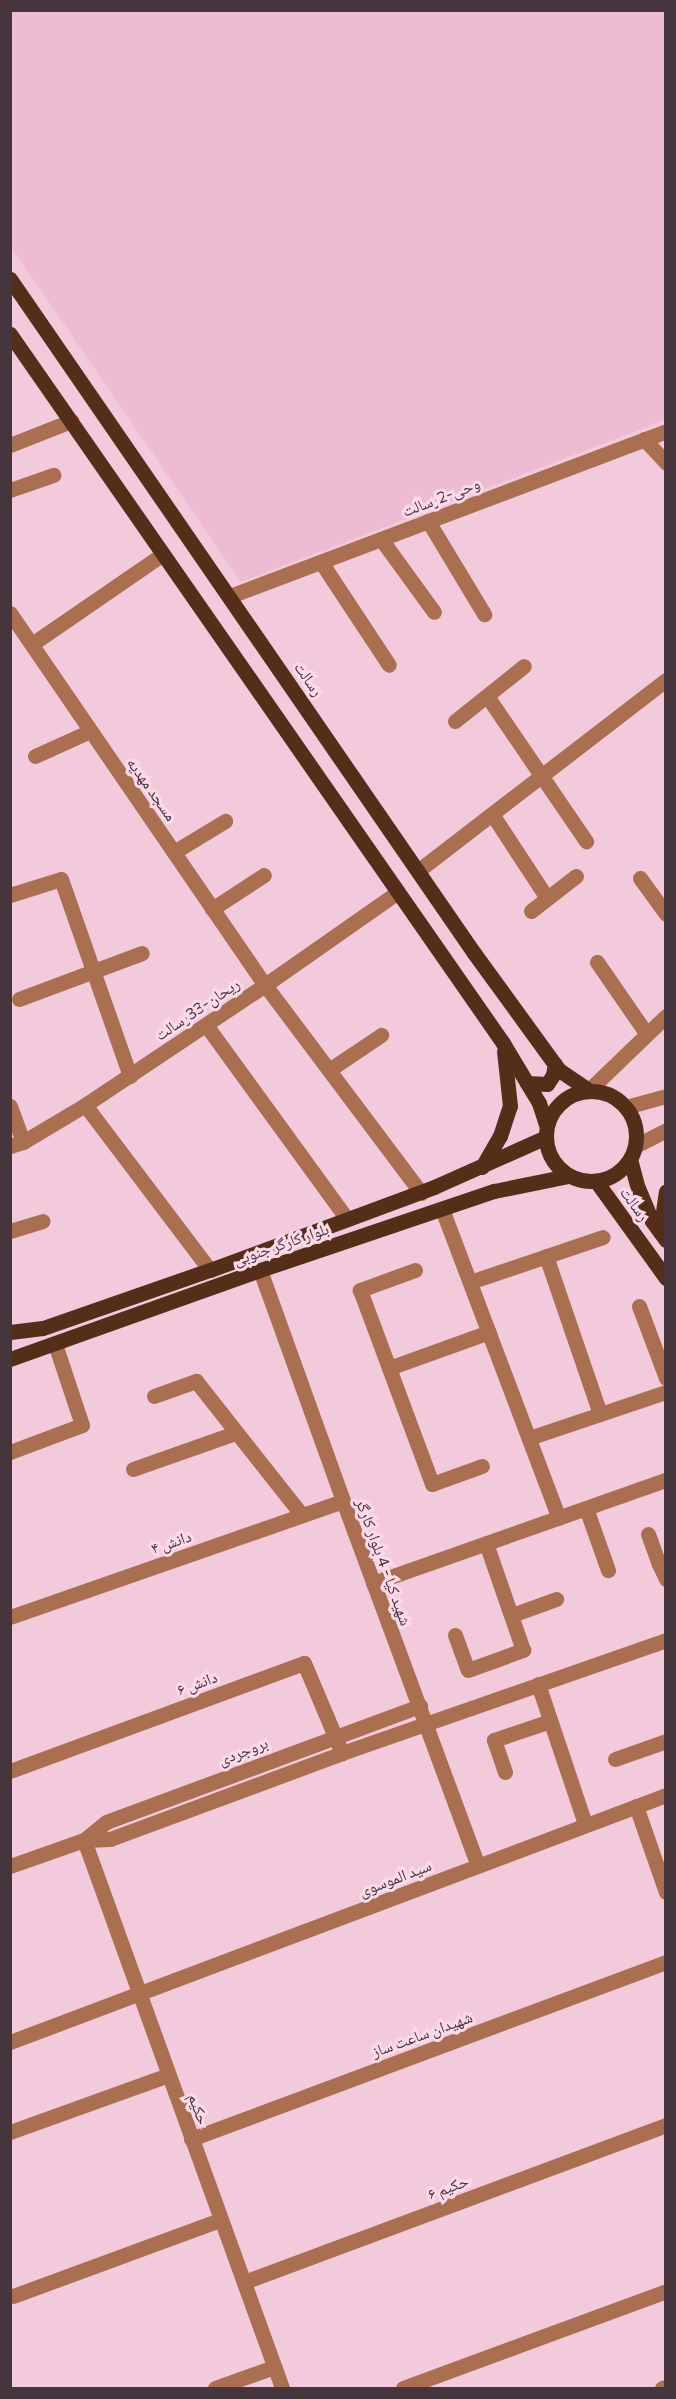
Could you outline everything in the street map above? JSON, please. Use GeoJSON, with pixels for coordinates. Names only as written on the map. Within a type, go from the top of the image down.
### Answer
{"type":"FeatureCollection","features":[{"type":"Feature","properties":{"kind":"main road","name":"رسالت"},"geometry":{"type":"LineString","coordinates":[[10,279],[474,953],[555,1064],[589,1090]]}},
{"type":"Feature","properties":{"kind":"main road"},"geometry":{"type":"LineString","coordinates":[[10,334],[503,1042],[539,1103],[548,1153],[556,1166],[568,1176],[581,1181],[596,1181],[609,1178],[622,1170],[633,1152],[633,1118],[616,1097],[603,1091],[589,1090],[562,1100],[552,1110],[545,1131]]}},
{"type":"Feature","properties":{"kind":"main road"},"geometry":{"type":"LineString","coordinates":[[482,1167],[500,1136],[510,1107],[503,1042]]}},
{"type":"Feature","properties":{"kind":"main road"},"geometry":{"type":"LineString","coordinates":[[527,1083],[547,1084],[553,1075],[555,1064]]}},
{"type":"Feature","properties":{"kind":"main road","name":"بلوار کارگر جنوبی"},"geometry":{"type":"LineString","coordinates":[[10,1332],[43,1329],[421,1193],[482,1167],[545,1131]]}},
{"type":"Feature","properties":{"kind":"main road","name":"رسالت"},"geometry":{"type":"LineString","coordinates":[[633,1152],[638,1188],[652,1221],[663,1236]]}},
{"type":"Feature","properties":{"kind":"main road","name":"بلوار کارگر جنوبی"},"geometry":{"type":"LineString","coordinates":[[10,1359],[260,1270],[494,1191],[568,1176]]}},
{"type":"Feature","properties":{"kind":"main road","name":"رسالت"},"geometry":{"type":"LineString","coordinates":[[596,1181],[666,1278]]}},
{"type":"Feature","properties":{"kind":"main road"},"geometry":{"type":"LineString","coordinates":[[663,1236],[666,1191]]}},
{"type":"Feature","properties":{"kind":"street"},"geometry":{"type":"LineString","coordinates":[[10,445],[71,421]]}},
{"type":"Feature","properties":{"kind":"street","name":"وحی-2رسالت"},"geometry":{"type":"LineString","coordinates":[[230,596],[666,431]]}},
{"type":"Feature","properties":{"kind":"street"},"geometry":{"type":"LineString","coordinates":[[644,439],[666,463]]}},
{"type":"Feature","properties":{"kind":"street"},"geometry":{"type":"LineString","coordinates":[[10,490],[52,475]]}},
{"type":"Feature","properties":{"kind":"street"},"geometry":{"type":"LineString","coordinates":[[428,521],[484,614]]}},
{"type":"Feature","properties":{"kind":"street"},"geometry":{"type":"LineString","coordinates":[[381,539],[434,612]]}},
{"type":"Feature","properties":{"kind":"street"},"geometry":{"type":"LineString","coordinates":[[32,644],[163,554]]}},
{"type":"Feature","properties":{"kind":"street"},"geometry":{"type":"LineString","coordinates":[[321,562],[389,665]]}},
{"type":"Feature","properties":{"kind":"street","name":"مسجد مهدیه"},"geometry":{"type":"LineString","coordinates":[[10,613],[265,985],[421,1193]]}},
{"type":"Feature","properties":{"kind":"street"},"geometry":{"type":"LineString","coordinates":[[455,721],[524,666]]}},
{"type":"Feature","properties":{"kind":"street"},"geometry":{"type":"LineString","coordinates":[[419,870],[666,680]]}},
{"type":"Feature","properties":{"kind":"street"},"geometry":{"type":"LineString","coordinates":[[487,696],[586,841]]}},
{"type":"Feature","properties":{"kind":"street"},"geometry":{"type":"LineString","coordinates":[[35,756],[90,730]]}},
{"type":"Feature","properties":{"kind":"street"},"geometry":{"type":"LineString","coordinates":[[492,814],[547,898]]}},
{"type":"Feature","properties":{"kind":"street"},"geometry":{"type":"LineString","coordinates":[[174,852],[225,821]]}},
{"type":"Feature","properties":{"kind":"street"},"geometry":{"type":"LineString","coordinates":[[212,909],[264,875]]}},
{"type":"Feature","properties":{"kind":"street"},"geometry":{"type":"LineString","coordinates":[[531,911],[576,876]]}},
{"type":"Feature","properties":{"kind":"street"},"geometry":{"type":"LineString","coordinates":[[640,878],[666,914]]}},
{"type":"Feature","properties":{"kind":"street"},"geometry":{"type":"LineString","coordinates":[[10,895],[62,879],[130,1076]]}},
{"type":"Feature","properties":{"kind":"street","name":"ریحان-33رسالت"},"geometry":{"type":"LineString","coordinates":[[17,1144],[130,1076],[265,985],[398,891]]}},
{"type":"Feature","properties":{"kind":"street"},"geometry":{"type":"LineString","coordinates":[[19,999],[142,954]]}},
{"type":"Feature","properties":{"kind":"street"},"geometry":{"type":"LineString","coordinates":[[597,962],[645,1033]]}},
{"type":"Feature","properties":{"kind":"street"},"geometry":{"type":"LineString","coordinates":[[589,1090],[645,1033],[666,1016]]}},
{"type":"Feature","properties":{"kind":"street"},"geometry":{"type":"LineString","coordinates":[[206,1025],[347,1220]]}},
{"type":"Feature","properties":{"kind":"street"},"geometry":{"type":"LineString","coordinates":[[329,1070],[381,1035]]}},
{"type":"Feature","properties":{"kind":"street"},"geometry":{"type":"LineString","coordinates":[[626,1107],[666,1096]]}},
{"type":"Feature","properties":{"kind":"street"},"geometry":{"type":"LineString","coordinates":[[85,1105],[210,1270]]}},
{"type":"Feature","properties":{"kind":"street"},"geometry":{"type":"LineString","coordinates":[[10,1107],[17,1144]]}},
{"type":"Feature","properties":{"kind":"street"},"geometry":{"type":"LineString","coordinates":[[633,1152],[666,1131]]}},
{"type":"Feature","properties":{"kind":"street"},"geometry":{"type":"LineString","coordinates":[[442,1209],[559,1518]]}},
{"type":"Feature","properties":{"kind":"street"},"geometry":{"type":"LineString","coordinates":[[10,1232],[42,1221]]}},
{"type":"Feature","properties":{"kind":"street"},"geometry":{"type":"LineString","coordinates":[[470,1282],[603,1237]]}},
{"type":"Feature","properties":{"kind":"street"},"geometry":{"type":"LineString","coordinates":[[546,1256],[600,1414]]}},
{"type":"Feature","properties":{"kind":"street","name":"شهید کیا - 4 بلوار کارگر"},"geometry":{"type":"LineString","coordinates":[[260,1270],[478,1865]]}},
{"type":"Feature","properties":{"kind":"street"},"geometry":{"type":"LineString","coordinates":[[415,1270],[360,1290],[432,1484],[482,1466]]}},
{"type":"Feature","properties":{"kind":"street"},"geometry":{"type":"LineString","coordinates":[[639,1306],[666,1378]]}},
{"type":"Feature","properties":{"kind":"street"},"geometry":{"type":"LineString","coordinates":[[389,1368],[489,1332]]}},
{"type":"Feature","properties":{"kind":"street"},"geometry":{"type":"LineString","coordinates":[[10,1452],[82,1425],[55,1344]]}},
{"type":"Feature","properties":{"kind":"street"},"geometry":{"type":"LineString","coordinates":[[154,1396],[196,1381],[302,1515]]}},
{"type":"Feature","properties":{"kind":"street"},"geometry":{"type":"LineString","coordinates":[[529,1438],[666,1392]]}},
{"type":"Feature","properties":{"kind":"street"},"geometry":{"type":"LineString","coordinates":[[133,1469],[236,1433]]}},
{"type":"Feature","properties":{"kind":"street"},"geometry":{"type":"LineString","coordinates":[[373,1583],[666,1480]]}},
{"type":"Feature","properties":{"kind":"street","name":"دانش ۴"},"geometry":{"type":"LineString","coordinates":[[10,1617],[343,1501]]}},
{"type":"Feature","properties":{"kind":"street"},"geometry":{"type":"LineString","coordinates":[[586,1508],[608,1570]]}},
{"type":"Feature","properties":{"kind":"street"},"geometry":{"type":"LineString","coordinates":[[648,1534],[663,1563],[666,1579]]}},
{"type":"Feature","properties":{"kind":"street"},"geometry":{"type":"LineString","coordinates":[[455,1635],[468,1670],[523,1650],[486,1544]]}},
{"type":"Feature","properties":{"kind":"street"},"geometry":{"type":"LineString","coordinates":[[512,1616],[556,1599]]}},
{"type":"Feature","properties":{"kind":"street","name":"بروجردی"},"geometry":{"type":"LineString","coordinates":[[10,1866],[84,1840],[110,1839],[342,1753],[666,1640]]}},
{"type":"Feature","properties":{"kind":"street","name":"دانش ۶"},"geometry":{"type":"LineString","coordinates":[[10,1771],[304,1663],[342,1753]]}},
{"type":"Feature","properties":{"kind":"street"},"geometry":{"type":"LineString","coordinates":[[538,1684],[585,1824]]}},
{"type":"Feature","properties":{"kind":"street","name":"بروجردی"},"geometry":{"type":"LineString","coordinates":[[84,1840],[106,1822],[335,1736],[420,1707]]}},
{"type":"Feature","properties":{"kind":"street"},"geometry":{"type":"LineString","coordinates":[[505,1772],[494,1740],[550,1721]]}},
{"type":"Feature","properties":{"kind":"street"},"geometry":{"type":"LineString","coordinates":[[615,1759],[666,1741]]}},
{"type":"Feature","properties":{"kind":"street"},"geometry":{"type":"LineString","coordinates":[[208,1784],[214,1801]]}},
{"type":"Feature","properties":{"kind":"street","name":"سید الموسوی"},"geometry":{"type":"LineString","coordinates":[[10,2042],[666,1795]]}},
{"type":"Feature","properties":{"kind":"street"},"geometry":{"type":"LineString","coordinates":[[636,1806],[666,1892]]}},
{"type":"Feature","properties":{"kind":"street","name":"حکیم"},"geometry":{"type":"LineString","coordinates":[[84,1840],[138,1995],[282,2388]]}},
{"type":"Feature","properties":{"kind":"street","name":"شهیدان ساعت ساز"},"geometry":{"type":"LineString","coordinates":[[191,2139],[666,1962]]}},
{"type":"Feature","properties":{"kind":"street"},"geometry":{"type":"LineString","coordinates":[[10,2132],[168,2075]]}},
{"type":"Feature","properties":{"kind":"street","name":"حکیم ۶"},"geometry":{"type":"LineString","coordinates":[[244,2282],[666,2125]]}},
{"type":"Feature","properties":{"kind":"street"},"geometry":{"type":"LineString","coordinates":[[13,2296],[220,2220]]}},
{"type":"Feature","properties":{"kind":"street"},"geometry":{"type":"LineString","coordinates":[[403,2388],[666,2291]]}},
{"type":"Feature","properties":{"kind":"street"},"geometry":{"type":"LineString","coordinates":[[215,2388],[274,2367]]}},
{"type":"Feature","properties":{"kind":"shaded area"},"geometry":{"type":"Polygon","coordinates":[[[10,11],[665,11],[665,420],[241,582],[11,247],[10,11]]]}}]}
